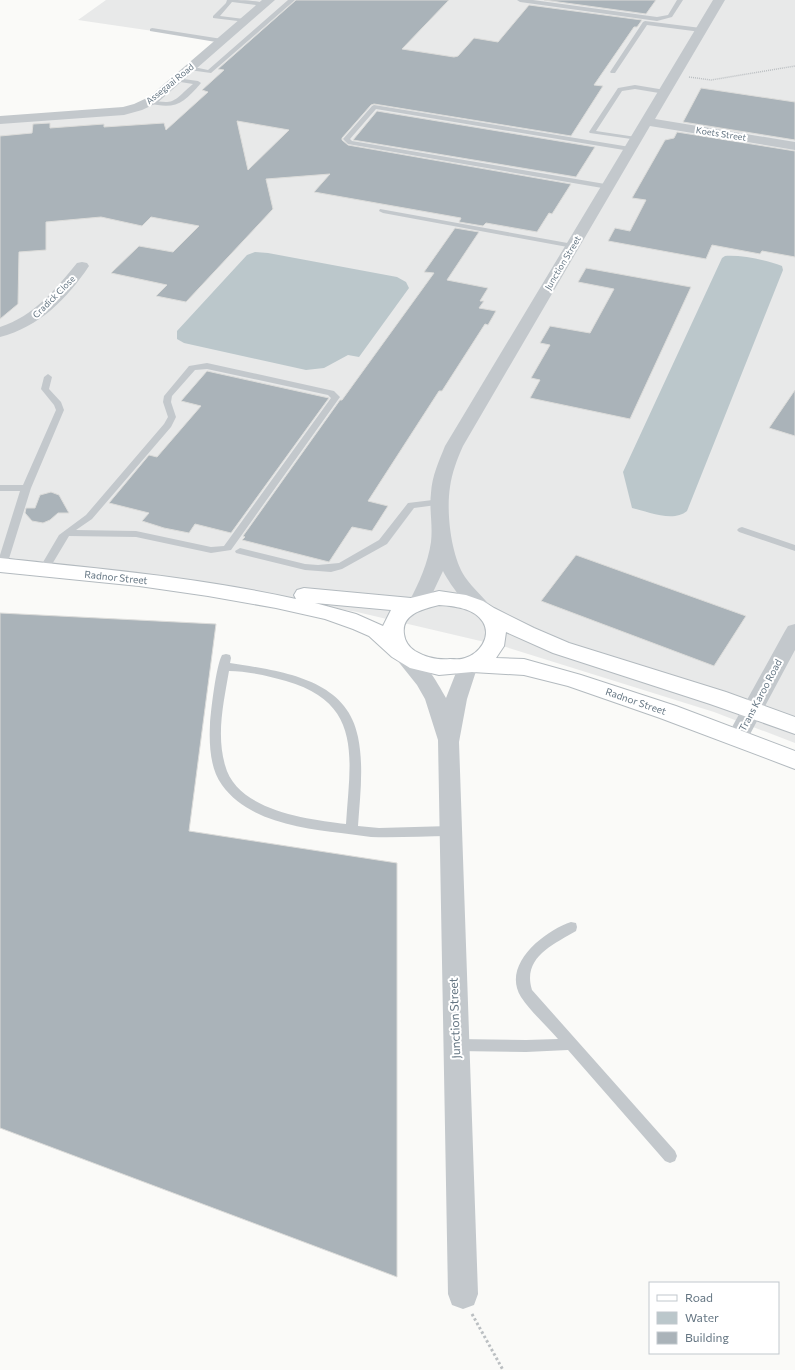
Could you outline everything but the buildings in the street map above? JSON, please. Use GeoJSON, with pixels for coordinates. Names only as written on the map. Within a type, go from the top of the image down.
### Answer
{"type":"FeatureCollection","features":[{"type":"Feature","properties":{"kind":"street","name":"Junction Street"},"geometry":{"type":"LineString","coordinates":[[484,611],[457,580],[448,562],[441,537],[440,502],[443,473],[454,446],[719,0]]}},
{"type":"Feature","properties":{"kind":"street","name":"Assegaai Road"},"geometry":{"type":"LineString","coordinates":[[0,120],[124,111],[150,102],[222,41],[246,27],[267,2]]}},
{"type":"Feature","properties":{"kind":"street","name":"Koets Street"},"geometry":{"type":"LineString","coordinates":[[647,122],[795,146]]}},
{"type":"Feature","properties":{"kind":"street","name":"Cradick Close"},"geometry":{"type":"LineString","coordinates":[[0,332],[21,326],[35,317],[61,292],[82,266]]}},
{"type":"Feature","properties":{"kind":"street","name":"Junction Street"},"geometry":{"type":"LineString","coordinates":[[415,603],[429,581],[441,537]]}},
{"type":"Feature","properties":{"kind":"street","name":"Radnor Street"},"geometry":{"type":"LineString","coordinates":[[1,565],[168,583],[231,592],[320,610],[355,621],[378,633],[402,653]]}},
{"type":"Feature","properties":{"kind":"street","name":"Radnor Street"},"geometry":{"type":"LineString","coordinates":[[231,592],[303,595],[389,604],[415,603]]}},
{"type":"Feature","properties":{"kind":"street"},"geometry":{"type":"LineString","coordinates":[[484,611],[493,621],[496,630],[496,640],[491,649],[483,658],[470,665],[451,669],[433,668],[416,663],[402,653],[394,644],[392,635],[393,626],[396,618],[403,611],[415,603],[439,598],[450,598],[470,603],[542,640],[576,653],[753,710],[795,726]]}},
{"type":"Feature","properties":{"kind":"street","name":"Trans Karoo Road"},"geometry":{"type":"LineString","coordinates":[[737,738],[795,631]]}},
{"type":"Feature","properties":{"kind":"street","name":"Junction Street"},"geometry":{"type":"LineString","coordinates":[[402,653],[425,680],[436,699],[448,742]]}},
{"type":"Feature","properties":{"kind":"street","name":"Junction Street"},"geometry":{"type":"LineString","coordinates":[[463,1294],[448,742],[456,699],[470,665]]}},
{"type":"Feature","properties":{"kind":"street","name":"Radnor Street"},"geometry":{"type":"LineString","coordinates":[[470,665],[513,666],[546,672],[668,712],[795,760]]}},
{"type":"Feature","properties":{"kind":"lane"},"geometry":{"type":"LineString","coordinates":[[246,27],[215,17],[229,4],[230,0],[267,2]]}},
{"type":"Feature","properties":{"kind":"lane"},"geometry":{"type":"LineString","coordinates":[[189,68],[209,72],[246,27],[292,0]]}},
{"type":"Feature","properties":{"kind":"lane"},"geometry":{"type":"LineString","coordinates":[[520,0],[657,19],[670,16],[680,0]]}},
{"type":"Feature","properties":{"kind":"lane"},"geometry":{"type":"LineString","coordinates":[[613,72],[645,23],[701,30]]}},
{"type":"Feature","properties":{"kind":"lane"},"geometry":{"type":"LineString","coordinates":[[152,30],[222,41]]}},
{"type":"Feature","properties":{"kind":"lane"},"geometry":{"type":"LineString","coordinates":[[150,102],[168,105],[174,104],[198,83],[176,80]]}},
{"type":"Feature","properties":{"kind":"lane"},"geometry":{"type":"LineString","coordinates":[[633,144],[592,132],[620,89],[635,87],[665,92]]}},
{"type":"Feature","properties":{"kind":"lane"},"geometry":{"type":"LineString","coordinates":[[608,187],[350,143],[346,139],[374,107],[633,144]]}},
{"type":"Feature","properties":{"kind":"lane"},"geometry":{"type":"LineString","coordinates":[[382,211],[573,246]]}},
{"type":"Feature","properties":{"kind":"lane"},"geometry":{"type":"LineString","coordinates":[[44,569],[58,542],[66,533],[89,516],[168,425],[172,417],[167,402],[168,396],[192,368],[207,366],[331,393],[336,397],[227,548],[211,550],[136,534],[66,533]]}},
{"type":"Feature","properties":{"kind":"lane"},"geometry":{"type":"LineString","coordinates":[[1,565],[26,488],[60,410],[58,403],[48,394],[45,388],[48,377]]}},
{"type":"Feature","properties":{"kind":"lane"},"geometry":{"type":"LineString","coordinates":[[0,488],[26,488]]}},
{"type":"Feature","properties":{"kind":"lane"},"geometry":{"type":"LineString","coordinates":[[240,551],[313,568],[335,568],[342,566],[383,542],[411,505],[440,502]]}},
{"type":"Feature","properties":{"kind":"lane"},"geometry":{"type":"LineString","coordinates":[[742,530],[795,548]]}},
{"type":"Feature","properties":{"kind":"lane"},"geometry":{"type":"LineString","coordinates":[[352,830],[354,743],[351,727],[345,713],[338,703],[306,683],[225,662],[218,703],[216,748],[219,767],[226,782],[253,806],[280,817],[324,826],[352,830],[367,832],[450,831]]}},
{"type":"Feature","properties":{"kind":"lane"},"geometry":{"type":"LineString","coordinates":[[571,927],[544,944],[531,955],[526,962],[522,980],[526,993],[670,1156]]}},
{"type":"Feature","properties":{"kind":"lane"},"geometry":{"type":"LineString","coordinates":[[456,1045],[526,1046],[572,1044]]}},
{"type":"Feature","properties":{"kind":"path"},"geometry":{"type":"LineString","coordinates":[[675,75],[712,80],[795,66]]}},
{"type":"Feature","properties":{"kind":"path"},"geometry":{"type":"LineString","coordinates":[[463,1294],[477,1324],[503,1370]]}},
{"type":"Feature","properties":{"kind":"shaded area"},"geometry":{"type":"Polygon","coordinates":[[[106,0],[795,0],[795,743],[714,712],[506,647],[357,612],[231,591],[0,567],[0,121],[139,107],[221,41],[78,20],[106,0]]]}},
{"type":"Feature","properties":{"kind":"water"},"geometry":{"type":"Polygon","coordinates":[[[255,252],[268,253],[397,277],[406,282],[409,288],[359,357],[348,355],[324,368],[306,370],[184,343],[177,339],[177,331],[247,255],[255,252]]]}},
{"type":"Feature","properties":{"kind":"water"},"geometry":{"type":"Polygon","coordinates":[[[725,256],[739,256],[761,260],[782,266],[783,270],[687,511],[675,516],[667,516],[632,508],[623,472],[722,258],[725,256]]]}}]}
